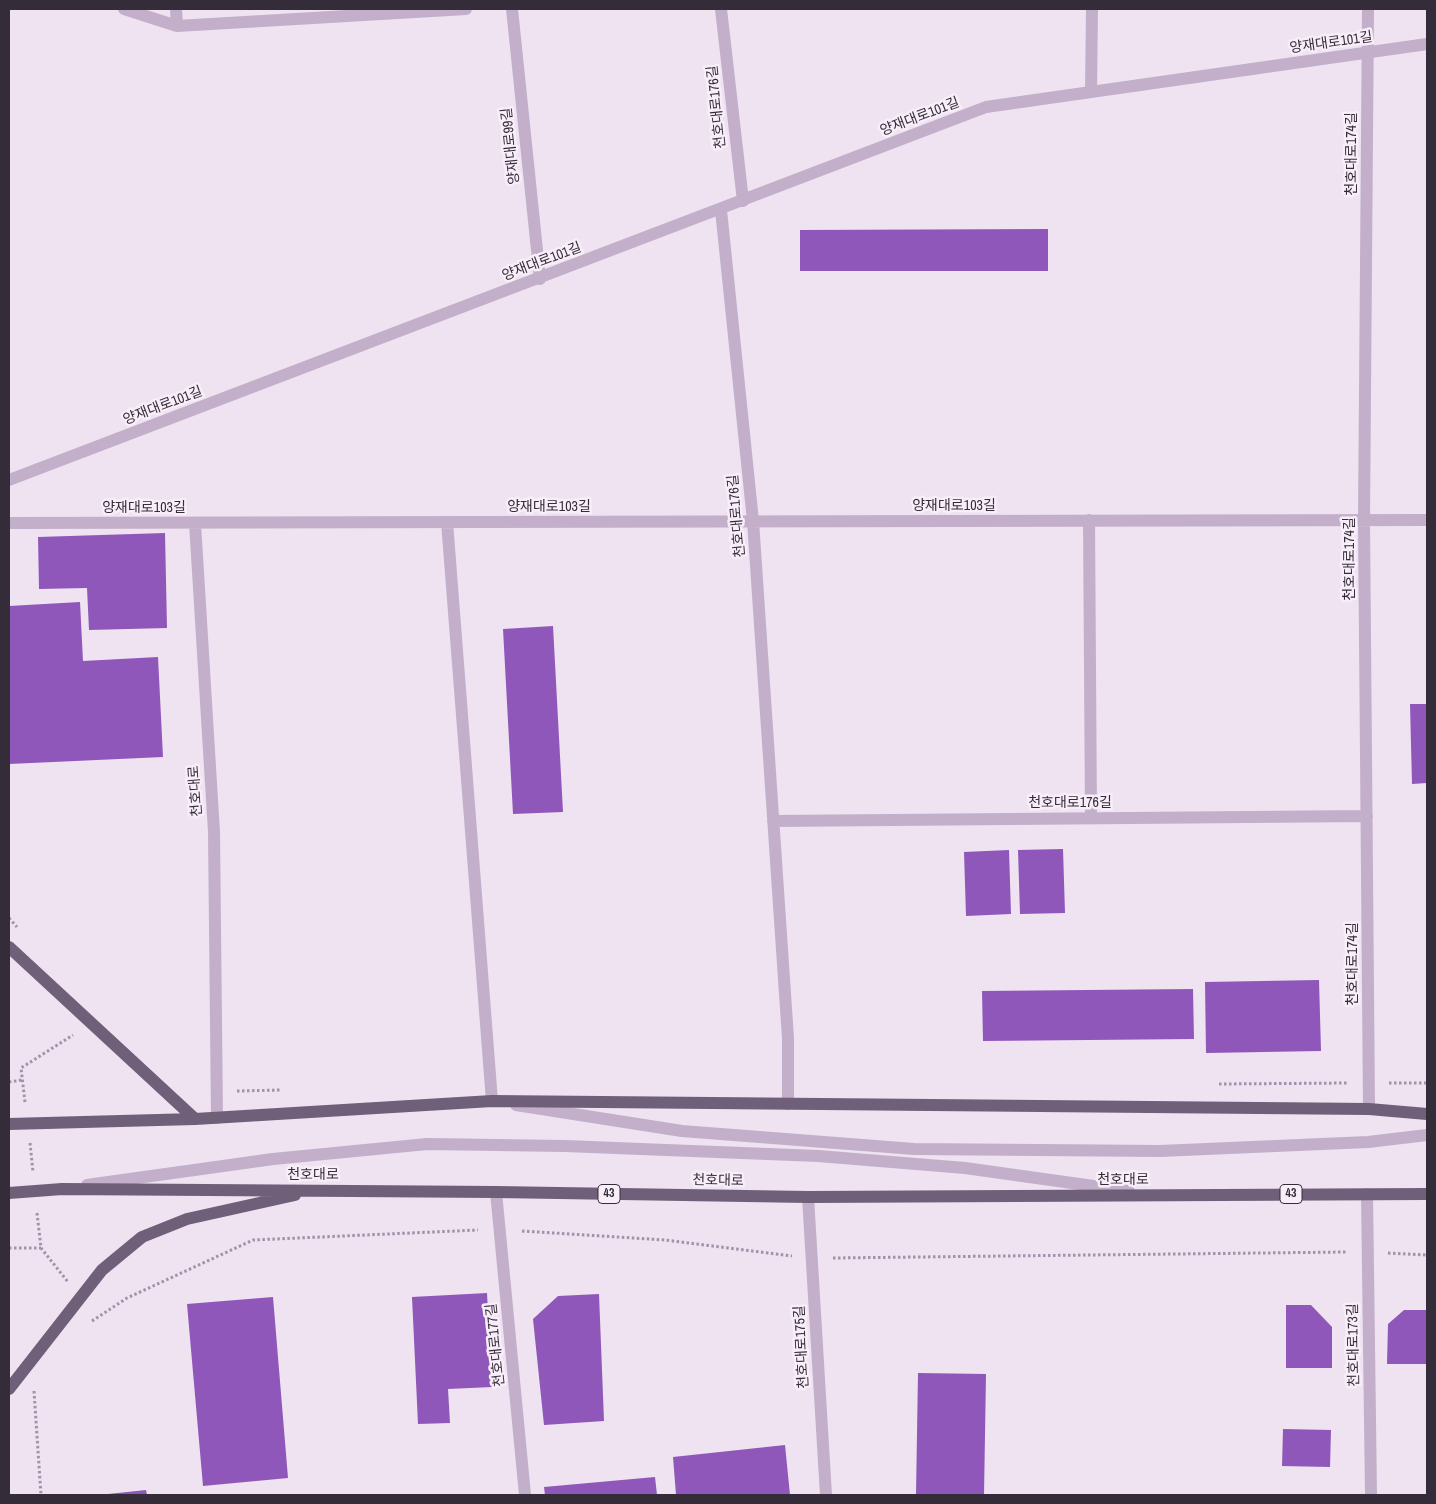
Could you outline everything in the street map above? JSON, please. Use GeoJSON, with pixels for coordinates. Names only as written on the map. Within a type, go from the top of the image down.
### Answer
{"type":"FeatureCollection","features":[{"type":"Feature","properties":{"kind":"main road"},"geometry":{"type":"LineString","coordinates":[[9,947],[195,1119]]}},
{"type":"Feature","properties":{"kind":"main road"},"geometry":{"type":"LineString","coordinates":[[9,1124],[217,1118],[492,1101],[1369,1109],[1427,1114]]}},
{"type":"Feature","properties":{"kind":"main road","name":"천호대로"},"geometry":{"type":"LineString","coordinates":[[9,1193],[62,1189],[318,1190],[808,1197],[1427,1194]]}},
{"type":"Feature","properties":{"kind":"main road"},"geometry":{"type":"LineString","coordinates":[[9,1389],[102,1270],[142,1237],[187,1219],[318,1190]]}},
{"type":"Feature","properties":{"kind":"street"},"geometry":{"type":"LineString","coordinates":[[124,9],[177,26],[466,9]]}},
{"type":"Feature","properties":{"kind":"street"},"geometry":{"type":"LineString","coordinates":[[176,9],[177,26]]}},
{"type":"Feature","properties":{"kind":"street","name":"양재대로99길"},"geometry":{"type":"LineString","coordinates":[[512,9],[540,279]]}},
{"type":"Feature","properties":{"kind":"street","name":"천호대로176길"},"geometry":{"type":"LineString","coordinates":[[721,9],[743,201]]}},
{"type":"Feature","properties":{"kind":"street"},"geometry":{"type":"LineString","coordinates":[[1091,92],[1092,9]]}},
{"type":"Feature","properties":{"kind":"street","name":"천호대로174길"},"geometry":{"type":"LineString","coordinates":[[1368,9],[1364,520],[1369,1109]]}},
{"type":"Feature","properties":{"kind":"street","name":"양재대로101길"},"geometry":{"type":"LineString","coordinates":[[9,480],[721,210],[986,107],[1427,44]]}},
{"type":"Feature","properties":{"kind":"street","name":"천호대로176길"},"geometry":{"type":"LineString","coordinates":[[721,210],[753,521],[788,1038],[788,1104]]}},
{"type":"Feature","properties":{"kind":"street"},"geometry":{"type":"LineString","coordinates":[[1089,520],[1091,818]]}},
{"type":"Feature","properties":{"kind":"street","name":"양재대로103길"},"geometry":{"type":"LineString","coordinates":[[9,523],[1427,520]]}},
{"type":"Feature","properties":{"kind":"street","name":"천호대로"},"geometry":{"type":"LineString","coordinates":[[194,522],[214,832],[217,1118]]}},
{"type":"Feature","properties":{"kind":"street"},"geometry":{"type":"LineString","coordinates":[[447,522],[492,1101],[682,1131],[914,1149],[1160,1152],[1368,1142],[1427,1135]]}},
{"type":"Feature","properties":{"kind":"street","name":"천호대로176길"},"geometry":{"type":"LineString","coordinates":[[773,821],[1367,816]]}},
{"type":"Feature","properties":{"kind":"street"},"geometry":{"type":"LineString","coordinates":[[62,1189],[272,1159],[427,1144],[565,1146],[818,1156],[965,1168],[1156,1195]]}},
{"type":"Feature","properties":{"kind":"street","name":"천호대로177길"},"geometry":{"type":"LineString","coordinates":[[496,1192],[526,1495]]}},
{"type":"Feature","properties":{"kind":"street","name":"천호대로173길"},"geometry":{"type":"LineString","coordinates":[[1367,1194],[1371,1495]]}},
{"type":"Feature","properties":{"kind":"street","name":"천호대로175길"},"geometry":{"type":"LineString","coordinates":[[808,1197],[826,1495]]}},
{"type":"Feature","properties":{"kind":"path"},"geometry":{"type":"LineString","coordinates":[[9,1248],[41,1248],[21,1068],[91,1023]]}},
{"type":"Feature","properties":{"kind":"path"},"geometry":{"type":"LineString","coordinates":[[9,1082],[22,1080]]}},
{"type":"Feature","properties":{"kind":"path"},"geometry":{"type":"LineString","coordinates":[[89,1325],[95,1317],[127,1298],[253,1240],[500,1229],[664,1240],[812,1258],[1368,1252],[1427,1255]]}},
{"type":"Feature","properties":{"kind":"path"},"geometry":{"type":"LineString","coordinates":[[34,1390],[41,1495]]}},
{"type":"Feature","properties":{"kind":"building"},"geometry":{"type":"Polygon","coordinates":[[[1048,229],[1048,271],[800,271],[800,230],[1048,229]]]}},
{"type":"Feature","properties":{"kind":"building"},"geometry":{"type":"Polygon","coordinates":[[[165,533],[167,628],[89,630],[87,588],[39,589],[38,537],[165,533]]]}},
{"type":"Feature","properties":{"kind":"building"},"geometry":{"type":"Polygon","coordinates":[[[80,602],[83,661],[158,657],[163,757],[9,764],[9,606],[80,602]]]}},
{"type":"Feature","properties":{"kind":"building"},"geometry":{"type":"Polygon","coordinates":[[[553,626],[563,812],[513,814],[503,629],[553,626]]]}},
{"type":"Feature","properties":{"kind":"building"},"geometry":{"type":"Polygon","coordinates":[[[1410,704],[1427,704],[1427,783],[1412,784],[1410,704]]]}},
{"type":"Feature","properties":{"kind":"building"},"geometry":{"type":"Polygon","coordinates":[[[1063,849],[1065,913],[1020,914],[1018,850],[1063,849]]]}},
{"type":"Feature","properties":{"kind":"building"},"geometry":{"type":"Polygon","coordinates":[[[1009,850],[1011,914],[966,916],[964,852],[1009,850]]]}},
{"type":"Feature","properties":{"kind":"building"},"geometry":{"type":"Polygon","coordinates":[[[1319,980],[1321,1051],[1206,1053],[1205,982],[1319,980]]]}},
{"type":"Feature","properties":{"kind":"building"},"geometry":{"type":"Polygon","coordinates":[[[1193,989],[1194,1039],[983,1041],[982,991],[1193,989]]]}},
{"type":"Feature","properties":{"kind":"building"},"geometry":{"type":"Polygon","coordinates":[[[487,1293],[492,1387],[448,1389],[450,1423],[418,1424],[412,1297],[487,1293]]]}},
{"type":"Feature","properties":{"kind":"building"},"geometry":{"type":"Polygon","coordinates":[[[599,1294],[604,1421],[544,1425],[533,1319],[558,1296],[599,1294]]]}},
{"type":"Feature","properties":{"kind":"building"},"geometry":{"type":"Polygon","coordinates":[[[273,1297],[288,1478],[203,1486],[187,1304],[273,1297]]]}},
{"type":"Feature","properties":{"kind":"building"},"geometry":{"type":"Polygon","coordinates":[[[1286,1305],[1311,1305],[1332,1327],[1332,1368],[1286,1368],[1286,1305]]]}},
{"type":"Feature","properties":{"kind":"building"},"geometry":{"type":"Polygon","coordinates":[[[1404,1310],[1427,1310],[1427,1364],[1387,1364],[1388,1324],[1404,1310]]]}},
{"type":"Feature","properties":{"kind":"building"},"geometry":{"type":"Polygon","coordinates":[[[918,1373],[986,1374],[984,1495],[916,1495],[918,1373]]]}},
{"type":"Feature","properties":{"kind":"building"},"geometry":{"type":"Polygon","coordinates":[[[1283,1429],[1331,1430],[1330,1467],[1282,1466],[1283,1429]]]}},
{"type":"Feature","properties":{"kind":"building"},"geometry":{"type":"Polygon","coordinates":[[[785,1445],[790,1495],[676,1495],[673,1457],[785,1445]]]}},
{"type":"Feature","properties":{"kind":"building"},"geometry":{"type":"Polygon","coordinates":[[[655,1477],[657,1495],[545,1495],[544,1487],[655,1477]]]}},
{"type":"Feature","properties":{"kind":"building"},"geometry":{"type":"Polygon","coordinates":[[[146,1490],[147,1495],[108,1495],[108,1494],[146,1490]]]}}]}
